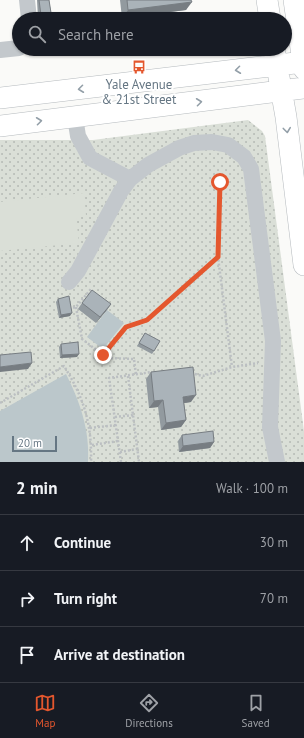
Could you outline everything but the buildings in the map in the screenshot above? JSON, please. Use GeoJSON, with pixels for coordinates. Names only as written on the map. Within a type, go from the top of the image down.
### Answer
{"type":"FeatureCollection","features":[{"type":"Feature","properties":{"kind":"main road"},"geometry":{"type":"LineString","coordinates":[[267,0],[269,12]]}},
{"type":"Feature","properties":{"kind":"main road"},"geometry":{"type":"LineString","coordinates":[[0,98],[275,57],[304,64],[294,0]]}},
{"type":"Feature","properties":{"kind":"main road"},"geometry":{"type":"LineString","coordinates":[[275,57],[287,125],[304,265]]}},
{"type":"Feature","properties":{"kind":"main road"},"geometry":{"type":"LineString","coordinates":[[0,126],[304,88]]}},
{"type":"Feature","properties":{"kind":"lane"},"geometry":{"type":"LineString","coordinates":[[27,0],[28,12]]}},
{"type":"Feature","properties":{"kind":"lane"},"geometry":{"type":"LineString","coordinates":[[0,50],[12,49]]}},
{"type":"Feature","properties":{"kind":"lane"},"geometry":{"type":"LineString","coordinates":[[75,117],[78,136],[90,158],[130,179]]}},
{"type":"Feature","properties":{"kind":"lane"},"geometry":{"type":"LineString","coordinates":[[69,282],[78,272],[121,191],[130,179],[148,165],[179,148],[194,142],[212,142],[228,145],[244,157],[251,169],[273,341],[270,427],[277,462]]}},
{"type":"Feature","properties":{"kind":"path"},"geometry":{"type":"LineString","coordinates":[[220,182],[218,257],[232,367]]}},
{"type":"Feature","properties":{"kind":"path"},"geometry":{"type":"LineString","coordinates":[[103,355],[126,327],[147,320],[218,257]]}},
{"type":"Feature","properties":{"kind":"path"},"geometry":{"type":"LineString","coordinates":[[69,308],[76,307],[91,289]]}},
{"type":"Feature","properties":{"kind":"path"},"geometry":{"type":"LineString","coordinates":[[76,307],[82,339],[107,358],[134,359],[136,375]]}},
{"type":"Feature","properties":{"kind":"path"},"geometry":{"type":"LineString","coordinates":[[187,373],[203,376],[232,367],[262,363]]}},
{"type":"Feature","properties":{"kind":"path"},"geometry":{"type":"LineString","coordinates":[[0,403],[64,366],[83,402],[90,428],[92,445],[91,462]]}},
{"type":"Feature","properties":{"kind":"path"},"geometry":{"type":"LineString","coordinates":[[121,462],[110,378],[156,372]]}},
{"type":"Feature","properties":{"kind":"path"},"geometry":{"type":"LineString","coordinates":[[128,376],[139,462]]}},
{"type":"Feature","properties":{"kind":"path"},"geometry":{"type":"LineString","coordinates":[[115,418],[133,415]]}},
{"type":"Feature","properties":{"kind":"path"},"geometry":{"type":"LineString","coordinates":[[90,428],[116,425]]}},
{"type":"Feature","properties":{"kind":"path"},"geometry":{"type":"LineString","coordinates":[[92,445],[118,441]]}},
{"type":"Feature","properties":{"kind":"path"},"geometry":{"type":"LineString","coordinates":[[120,452],[137,449]]}},
{"type":"Feature","properties":{"kind":"shaded area"},"geometry":{"type":"Polygon","coordinates":[[[248,120],[262,131],[265,136],[304,431],[304,462],[0,462],[0,140],[93,140],[248,120]]]}},
{"type":"Feature","properties":{"kind":"shaded area"},"geometry":{"type":"Polygon","coordinates":[[[84,193],[86,216],[76,218],[79,243],[0,251],[0,202],[84,193]]]}},
{"type":"Feature","properties":{"kind":"shaded area"},"geometry":{"type":"Polygon","coordinates":[[[107,310],[124,323],[103,349],[87,337],[107,310]]]}},
{"type":"Feature","properties":{"kind":"shaded area"},"geometry":{"type":"Polygon","coordinates":[[[66,374],[76,395],[86,427],[88,462],[0,462],[0,411],[66,374]]]}},
{"type":"Feature","properties":{"kind":"place","name":"Yale Avenue & 21st Street"},"geometry":{"type":"Point","coordinates":[139,67]}},
{"type":"Feature","properties":{"kind":"route"},"geometry":{"type":"LineString","coordinates":[[103,355],[126,327],[147,320],[218,257],[220,182]]}}]}
